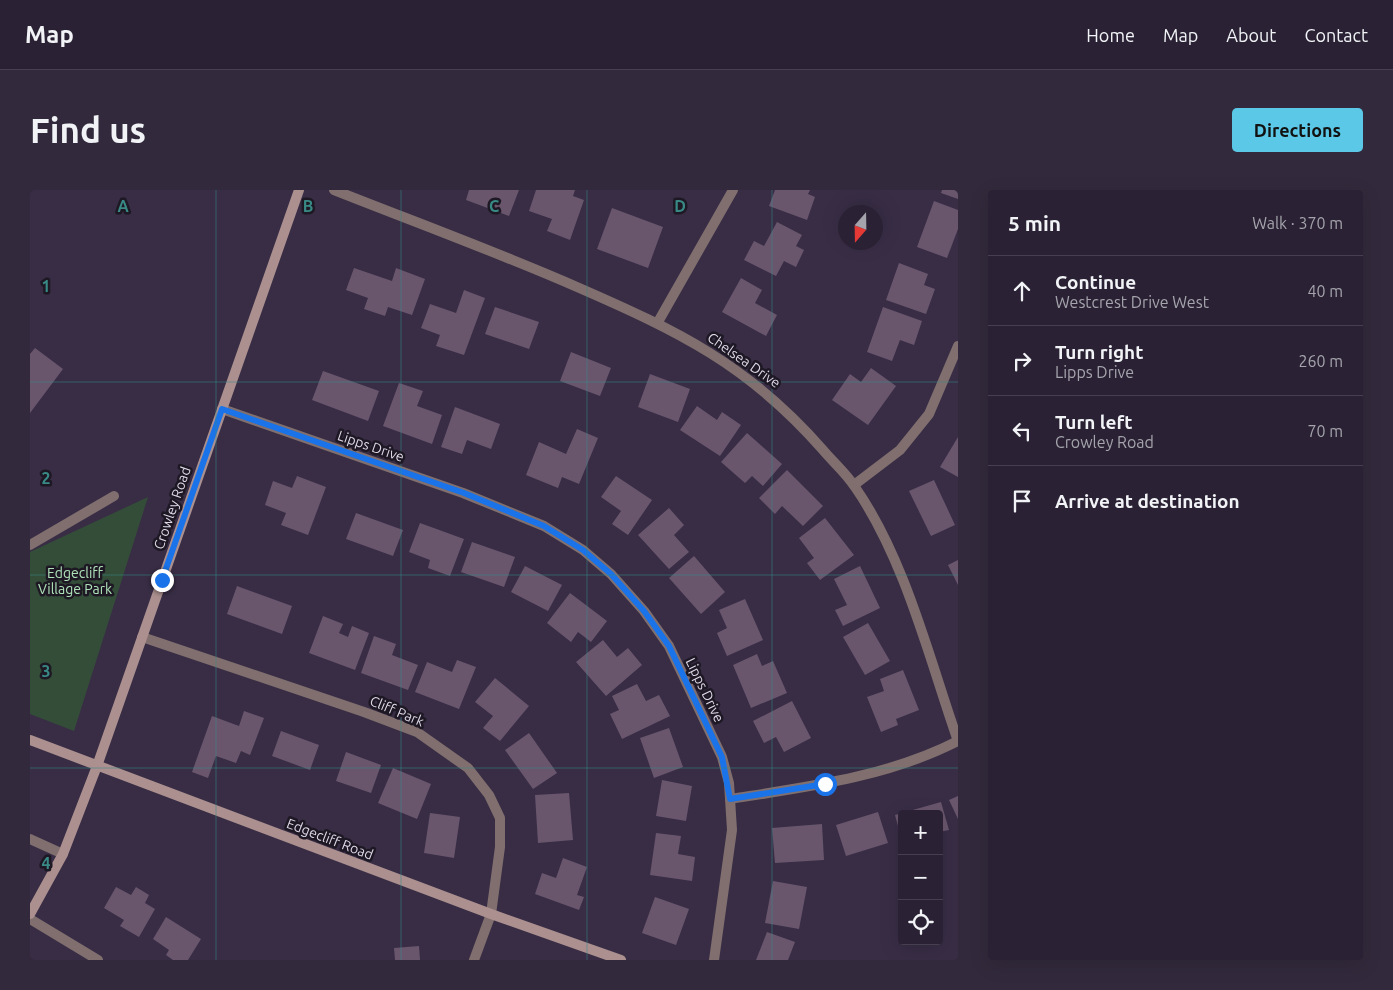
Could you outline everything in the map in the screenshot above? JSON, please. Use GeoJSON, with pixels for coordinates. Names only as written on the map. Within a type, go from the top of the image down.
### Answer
{"type":"FeatureCollection","features":[{"type":"Feature","properties":{"kind":"main road","name":"Crowley Road"},"geometry":{"type":"LineString","coordinates":[[30,914],[63,854],[97,766],[299,190]]}},
{"type":"Feature","properties":{"kind":"main road","name":"Edgecliff Road"},"geometry":{"type":"LineString","coordinates":[[30,740],[491,914],[621,960]]}},
{"type":"Feature","properties":{"kind":"street","name":"Chelsea Drive"},"geometry":{"type":"LineString","coordinates":[[334,190],[537,269],[658,322],[704,348],[739,371],[776,400],[801,424],[854,485],[882,533],[899,569],[958,741]]}},
{"type":"Feature","properties":{"kind":"street"},"geometry":{"type":"LineString","coordinates":[[658,322],[733,190]]}},
{"type":"Feature","properties":{"kind":"street"},"geometry":{"type":"LineString","coordinates":[[854,485],[900,450],[929,414],[958,346]]}},
{"type":"Feature","properties":{"kind":"street","name":"Lipps Drive"},"geometry":{"type":"LineString","coordinates":[[222,409],[464,493],[544,526],[583,550],[611,574],[644,611],[669,646],[722,757],[730,799],[732,830],[714,960]]}},
{"type":"Feature","properties":{"kind":"street"},"geometry":{"type":"LineString","coordinates":[[30,545],[114,496]]}},
{"type":"Feature","properties":{"kind":"street","name":"Cliff Park"},"geometry":{"type":"LineString","coordinates":[[142,637],[364,712],[417,732],[468,768],[489,795],[500,818],[500,847],[491,914],[474,960]]}},
{"type":"Feature","properties":{"kind":"street"},"geometry":{"type":"LineString","coordinates":[[730,799],[825,784],[926,757],[958,741]]}},
{"type":"Feature","properties":{"kind":"street"},"geometry":{"type":"LineString","coordinates":[[30,839],[63,854]]}},
{"type":"Feature","properties":{"kind":"street"},"geometry":{"type":"LineString","coordinates":[[30,919],[98,960]]}},
{"type":"Feature","properties":{"kind":"green space","name":"Edgecliff Village Park"},"geometry":{"type":"Polygon","coordinates":[[[148,497],[74,731],[30,714],[30,552],[148,497]]]}},
{"type":"Feature","properties":{"kind":"building"},"geometry":{"type":"Polygon","coordinates":[[[469,190],[519,190],[509,216],[466,200],[469,190]]]}},
{"type":"Feature","properties":{"kind":"building"},"geometry":{"type":"Polygon","coordinates":[[[536,190],[575,190],[573,196],[584,200],[570,240],[547,231],[552,219],[529,211],[536,190]]]}},
{"type":"Feature","properties":{"kind":"building"},"geometry":{"type":"Polygon","coordinates":[[[775,190],[810,190],[808,194],[815,197],[807,220],[769,206],[775,190]]]}},
{"type":"Feature","properties":{"kind":"building"},"geometry":{"type":"Polygon","coordinates":[[[942,190],[958,190],[958,199],[941,193],[942,190]]]}},
{"type":"Feature","properties":{"kind":"building"},"geometry":{"type":"Polygon","coordinates":[[[934,201],[958,210],[958,229],[947,258],[917,247],[934,201]]]}},
{"type":"Feature","properties":{"kind":"building"},"geometry":{"type":"Polygon","coordinates":[[[612,208],[663,227],[648,268],[597,249],[612,208]]]}},
{"type":"Feature","properties":{"kind":"building"},"geometry":{"type":"Polygon","coordinates":[[[777,222],[802,235],[796,246],[804,250],[796,267],[784,261],[776,276],[744,260],[754,241],[764,246],[777,222]]]}},
{"type":"Feature","properties":{"kind":"building"},"geometry":{"type":"Polygon","coordinates":[[[899,263],[928,274],[924,285],[935,289],[926,314],[886,300],[899,263]]]}},
{"type":"Feature","properties":{"kind":"building"},"geometry":{"type":"Polygon","coordinates":[[[354,268],[392,281],[396,268],[425,279],[412,315],[388,307],[385,316],[364,309],[368,298],[346,290],[354,268]]]}},
{"type":"Feature","properties":{"kind":"building"},"geometry":{"type":"Polygon","coordinates":[[[741,278],[762,290],[755,303],[777,315],[766,336],[722,312],[741,278]]]}},
{"type":"Feature","properties":{"kind":"building"},"geometry":{"type":"Polygon","coordinates":[[[464,290],[485,298],[464,355],[436,346],[440,335],[421,328],[430,304],[456,313],[464,290]]]}},
{"type":"Feature","properties":{"kind":"building"},"geometry":{"type":"Polygon","coordinates":[[[495,307],[539,322],[529,349],[485,334],[495,307]]]}},
{"type":"Feature","properties":{"kind":"building"},"geometry":{"type":"Polygon","coordinates":[[[883,307],[922,321],[914,345],[900,340],[892,361],[867,352],[883,307]]]}},
{"type":"Feature","properties":{"kind":"building"},"geometry":{"type":"Polygon","coordinates":[[[35,348],[63,369],[30,413],[30,354],[35,348]]]}},
{"type":"Feature","properties":{"kind":"building"},"geometry":{"type":"Polygon","coordinates":[[[571,352],[611,368],[600,396],[560,381],[571,352]]]}},
{"type":"Feature","properties":{"kind":"building"},"geometry":{"type":"Polygon","coordinates":[[[871,368],[896,386],[868,425],[832,400],[850,374],[861,382],[871,368]]]}},
{"type":"Feature","properties":{"kind":"building"},"geometry":{"type":"Polygon","coordinates":[[[323,371],[379,391],[368,421],[312,400],[323,371]]]}},
{"type":"Feature","properties":{"kind":"building"},"geometry":{"type":"Polygon","coordinates":[[[650,374],[690,389],[678,422],[638,407],[650,374]]]}},
{"type":"Feature","properties":{"kind":"building"},"geometry":{"type":"Polygon","coordinates":[[[399,383],[423,391],[417,406],[442,415],[432,444],[383,426],[399,383]]]}},
{"type":"Feature","properties":{"kind":"building"},"geometry":{"type":"Polygon","coordinates":[[[697,406],[717,420],[722,412],[741,425],[720,456],[680,430],[697,406]]]}},
{"type":"Feature","properties":{"kind":"building"},"geometry":{"type":"Polygon","coordinates":[[[455,407],[500,424],[491,449],[467,440],[462,454],[441,447],[455,407]]]}},
{"type":"Feature","properties":{"kind":"building"},"geometry":{"type":"Polygon","coordinates":[[[577,429],[598,438],[579,484],[562,477],[558,488],[526,475],[539,442],[566,454],[577,429]]]}},
{"type":"Feature","properties":{"kind":"building"},"geometry":{"type":"Polygon","coordinates":[[[747,433],[782,464],[763,486],[752,476],[745,483],[721,462],[747,433]]]}},
{"type":"Feature","properties":{"kind":"building"},"geometry":{"type":"Polygon","coordinates":[[[958,437],[958,477],[940,467],[958,437]]]}},
{"type":"Feature","properties":{"kind":"building"},"geometry":{"type":"Polygon","coordinates":[[[787,470],[823,506],[803,526],[782,506],[775,514],[759,498],[787,470]]]}},
{"type":"Feature","properties":{"kind":"building"},"geometry":{"type":"Polygon","coordinates":[[[297,476],[326,487],[308,535],[281,525],[286,513],[265,505],[273,481],[292,488],[297,476]]]}},
{"type":"Feature","properties":{"kind":"building"},"geometry":{"type":"Polygon","coordinates":[[[616,476],[652,500],[628,535],[612,524],[621,511],[601,497],[616,476]]]}},
{"type":"Feature","properties":{"kind":"building"},"geometry":{"type":"Polygon","coordinates":[[[934,480],[955,525],[931,536],[909,491],[934,480]]]}},
{"type":"Feature","properties":{"kind":"building"},"geometry":{"type":"Polygon","coordinates":[[[669,508],[684,525],[674,535],[689,552],[669,569],[638,535],[669,508]]]}},
{"type":"Feature","properties":{"kind":"building"},"geometry":{"type":"Polygon","coordinates":[[[356,513],[403,530],[393,556],[346,539],[356,513]]]}},
{"type":"Feature","properties":{"kind":"building"},"geometry":{"type":"Polygon","coordinates":[[[825,518],[854,555],[820,580],[807,563],[814,558],[799,538],[825,518]]]}},
{"type":"Feature","properties":{"kind":"building"},"geometry":{"type":"Polygon","coordinates":[[[420,523],[464,539],[450,576],[428,568],[430,560],[409,552],[420,523]]]}},
{"type":"Feature","properties":{"kind":"building"},"geometry":{"type":"Polygon","coordinates":[[[472,542],[515,557],[504,587],[461,572],[472,542]]]}},
{"type":"Feature","properties":{"kind":"building"},"geometry":{"type":"Polygon","coordinates":[[[694,556],[725,592],[701,614],[669,578],[694,556]]]}},
{"type":"Feature","properties":{"kind":"building"},"geometry":{"type":"Polygon","coordinates":[[[958,560],[958,585],[948,565],[958,560]]]}},
{"type":"Feature","properties":{"kind":"building"},"geometry":{"type":"Polygon","coordinates":[[[525,566],[562,585],[548,611],[511,592],[525,566]]]}},
{"type":"Feature","properties":{"kind":"building"},"geometry":{"type":"Polygon","coordinates":[[[860,566],[880,608],[843,626],[835,610],[847,605],[834,579],[860,566]]]}},
{"type":"Feature","properties":{"kind":"building"},"geometry":{"type":"Polygon","coordinates":[[[237,586],[292,606],[282,634],[227,614],[237,586]]]}},
{"type":"Feature","properties":{"kind":"building"},"geometry":{"type":"Polygon","coordinates":[[[570,593],[607,621],[591,642],[578,632],[571,642],[547,623],[570,593]]]}},
{"type":"Feature","properties":{"kind":"building"},"geometry":{"type":"Polygon","coordinates":[[[745,599],[763,640],[727,656],[717,633],[727,628],[719,610],[745,599]]]}},
{"type":"Feature","properties":{"kind":"building"},"geometry":{"type":"Polygon","coordinates":[[[323,616],[343,624],[339,633],[348,637],[352,626],[369,633],[355,670],[309,653],[323,616]]]}},
{"type":"Feature","properties":{"kind":"building"},"geometry":{"type":"Polygon","coordinates":[[[868,623],[890,661],[865,675],[843,637],[868,623]]]}},
{"type":"Feature","properties":{"kind":"building"},"geometry":{"type":"Polygon","coordinates":[[[374,636],[396,644],[392,655],[418,665],[408,690],[361,673],[374,636]]]}},
{"type":"Feature","properties":{"kind":"building"},"geometry":{"type":"Polygon","coordinates":[[[603,640],[617,657],[628,648],[642,665],[606,696],[576,662],[603,640]]]}},
{"type":"Feature","properties":{"kind":"building"},"geometry":{"type":"Polygon","coordinates":[[[757,654],[762,666],[773,661],[787,693],[751,708],[733,665],[757,654]]]}},
{"type":"Feature","properties":{"kind":"building"},"geometry":{"type":"Polygon","coordinates":[[[457,660],[476,667],[459,709],[415,692],[427,662],[452,672],[457,660]]]}},
{"type":"Feature","properties":{"kind":"building"},"geometry":{"type":"Polygon","coordinates":[[[903,670],[919,710],[896,719],[898,725],[881,732],[867,697],[884,691],[880,679],[903,670]]]}},
{"type":"Feature","properties":{"kind":"building"},"geometry":{"type":"Polygon","coordinates":[[[495,678],[529,706],[500,741],[483,728],[493,716],[475,702],[495,678]]]}},
{"type":"Feature","properties":{"kind":"building"},"geometry":{"type":"Polygon","coordinates":[[[637,684],[646,701],[659,695],[670,716],[622,739],[610,714],[619,710],[612,696],[637,684]]]}},
{"type":"Feature","properties":{"kind":"building"},"geometry":{"type":"Polygon","coordinates":[[[792,701],[811,738],[784,752],[776,737],[764,743],[753,721],[792,701]]]}},
{"type":"Feature","properties":{"kind":"building"},"geometry":{"type":"Polygon","coordinates":[[[244,711],[264,718],[250,755],[241,751],[236,763],[216,756],[208,778],[192,772],[212,716],[239,726],[244,711]]]}},
{"type":"Feature","properties":{"kind":"building"},"geometry":{"type":"Polygon","coordinates":[[[669,728],[683,767],[654,778],[640,738],[669,728]]]}},
{"type":"Feature","properties":{"kind":"building"},"geometry":{"type":"Polygon","coordinates":[[[281,731],[319,745],[310,770],[272,756],[281,731]]]}},
{"type":"Feature","properties":{"kind":"building"},"geometry":{"type":"Polygon","coordinates":[[[529,733],[557,773],[533,789],[505,750],[529,733]]]}},
{"type":"Feature","properties":{"kind":"building"},"geometry":{"type":"Polygon","coordinates":[[[346,752],[381,765],[371,793],[336,781],[346,752]]]}},
{"type":"Feature","properties":{"kind":"building"},"geometry":{"type":"Polygon","coordinates":[[[393,768],[431,784],[417,819],[378,803],[393,768]]]}},
{"type":"Feature","properties":{"kind":"building"},"geometry":{"type":"Polygon","coordinates":[[[662,780],[692,786],[686,821],[656,816],[662,780]]]}},
{"type":"Feature","properties":{"kind":"building"},"geometry":{"type":"Polygon","coordinates":[[[569,793],[573,840],[538,843],[535,795],[569,793]]]}},
{"type":"Feature","properties":{"kind":"building"},"geometry":{"type":"Polygon","coordinates":[[[958,796],[958,819],[949,800],[958,796]]]}},
{"type":"Feature","properties":{"kind":"building"},"geometry":{"type":"Polygon","coordinates":[[[941,802],[949,830],[943,831],[943,810],[913,810],[941,802]]]}},
{"type":"Feature","properties":{"kind":"building"},"geometry":{"type":"Polygon","coordinates":[[[878,812],[888,843],[846,856],[836,825],[878,812]]]}},
{"type":"Feature","properties":{"kind":"building"},"geometry":{"type":"Polygon","coordinates":[[[430,813],[460,817],[454,858],[424,853],[430,813]]]}},
{"type":"Feature","properties":{"kind":"building"},"geometry":{"type":"Polygon","coordinates":[[[898,814],[898,826],[895,815],[898,814]]]}},
{"type":"Feature","properties":{"kind":"building"},"geometry":{"type":"Polygon","coordinates":[[[822,824],[824,860],[775,863],[772,828],[822,824]]]}},
{"type":"Feature","properties":{"kind":"building"},"geometry":{"type":"Polygon","coordinates":[[[656,833],[681,836],[678,854],[695,857],[692,881],[650,875],[656,833]]]}},
{"type":"Feature","properties":{"kind":"building"},"geometry":{"type":"Polygon","coordinates":[[[563,858],[587,867],[577,895],[584,897],[579,910],[535,894],[542,873],[556,878],[563,858]]]}},
{"type":"Feature","properties":{"kind":"building"},"geometry":{"type":"Polygon","coordinates":[[[773,881],[807,887],[799,929],[765,923],[773,881]]]}},
{"type":"Feature","properties":{"kind":"building"},"geometry":{"type":"Polygon","coordinates":[[[116,887],[131,895],[136,887],[149,895],[145,903],[155,909],[139,937],[120,926],[124,920],[104,908],[116,887]]]}},
{"type":"Feature","properties":{"kind":"building"},"geometry":{"type":"Polygon","coordinates":[[[655,897],[689,909],[676,945],[642,933],[655,897]]]}},
{"type":"Feature","properties":{"kind":"building"},"geometry":{"type":"Polygon","coordinates":[[[166,917],[201,939],[188,960],[173,960],[166,955],[169,950],[153,939],[166,917]]]}},
{"type":"Feature","properties":{"kind":"building"},"geometry":{"type":"Polygon","coordinates":[[[767,932],[795,942],[788,960],[756,960],[767,932]]]}},
{"type":"Feature","properties":{"kind":"building"},"geometry":{"type":"Polygon","coordinates":[[[419,946],[420,960],[395,960],[394,948],[419,946]]]}},
{"type":"Feature","properties":{"kind":"route"},"geometry":{"type":"LineString","coordinates":[[162,580],[222,409],[464,493],[544,526],[583,550],[611,574],[644,611],[669,646],[722,757],[729,783],[730,799],[825,784]]}}]}
